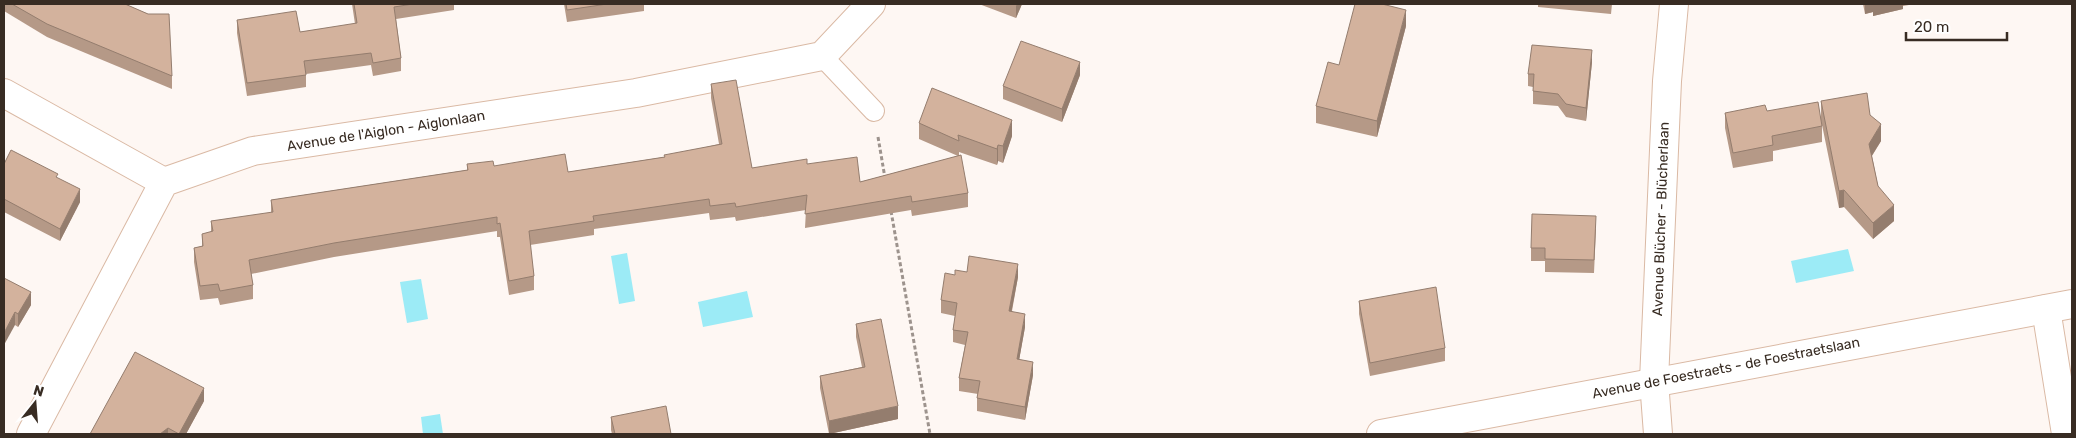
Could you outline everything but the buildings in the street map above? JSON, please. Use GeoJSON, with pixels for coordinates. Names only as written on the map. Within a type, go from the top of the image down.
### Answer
{"type":"FeatureCollection","features":[{"type":"Feature","properties":{"kind":"street"},"geometry":{"type":"LineString","coordinates":[[822,56],[871,4]]}},
{"type":"Feature","properties":{"kind":"street","name":"Avenue Blücher - Blücherlaan"},"geometry":{"type":"LineString","coordinates":[[1658,434],[1654,381],[1667,81],[1674,4]]}},
{"type":"Feature","properties":{"kind":"street","name":"Avenue de l'Aiglon - Aiglonlaan"},"geometry":{"type":"LineString","coordinates":[[164,182],[253,151],[636,93],[822,56]]}},
{"type":"Feature","properties":{"kind":"street"},"geometry":{"type":"LineString","coordinates":[[4,93],[164,182],[31,434]]}},
{"type":"Feature","properties":{"kind":"street","name":"Avenue de Foestraets - de Foestraetslaan"},"geometry":{"type":"LineString","coordinates":[[1381,434],[1654,381],[2072,304]]}},
{"type":"Feature","properties":{"kind":"street"},"geometry":{"type":"LineString","coordinates":[[2046,309],[2066,434]]}},
{"type":"Feature","properties":{"kind":"lane"},"geometry":{"type":"LineString","coordinates":[[822,56],[874,111]]}},
{"type":"Feature","properties":{"kind":"path"},"geometry":{"type":"LineString","coordinates":[[874,111],[886,179]]}},
{"type":"Feature","properties":{"kind":"path"},"geometry":{"type":"LineString","coordinates":[[891,209],[930,434]]}},
{"type":"Feature","properties":{"kind":"water"},"geometry":{"type":"Polygon","coordinates":[[[1848,249],[1854,271],[1796,283],[1791,261],[1848,249]]]}},
{"type":"Feature","properties":{"kind":"water"},"geometry":{"type":"Polygon","coordinates":[[[627,253],[635,301],[619,304],[611,256],[627,253]]]}},
{"type":"Feature","properties":{"kind":"water"},"geometry":{"type":"Polygon","coordinates":[[[421,279],[428,319],[407,323],[400,282],[421,279]]]}},
{"type":"Feature","properties":{"kind":"water"},"geometry":{"type":"Polygon","coordinates":[[[747,291],[753,317],[703,327],[698,302],[747,291]]]}},
{"type":"Feature","properties":{"kind":"water"},"geometry":{"type":"Polygon","coordinates":[[[440,414],[443,434],[423,434],[421,417],[440,414]]]}}]}
